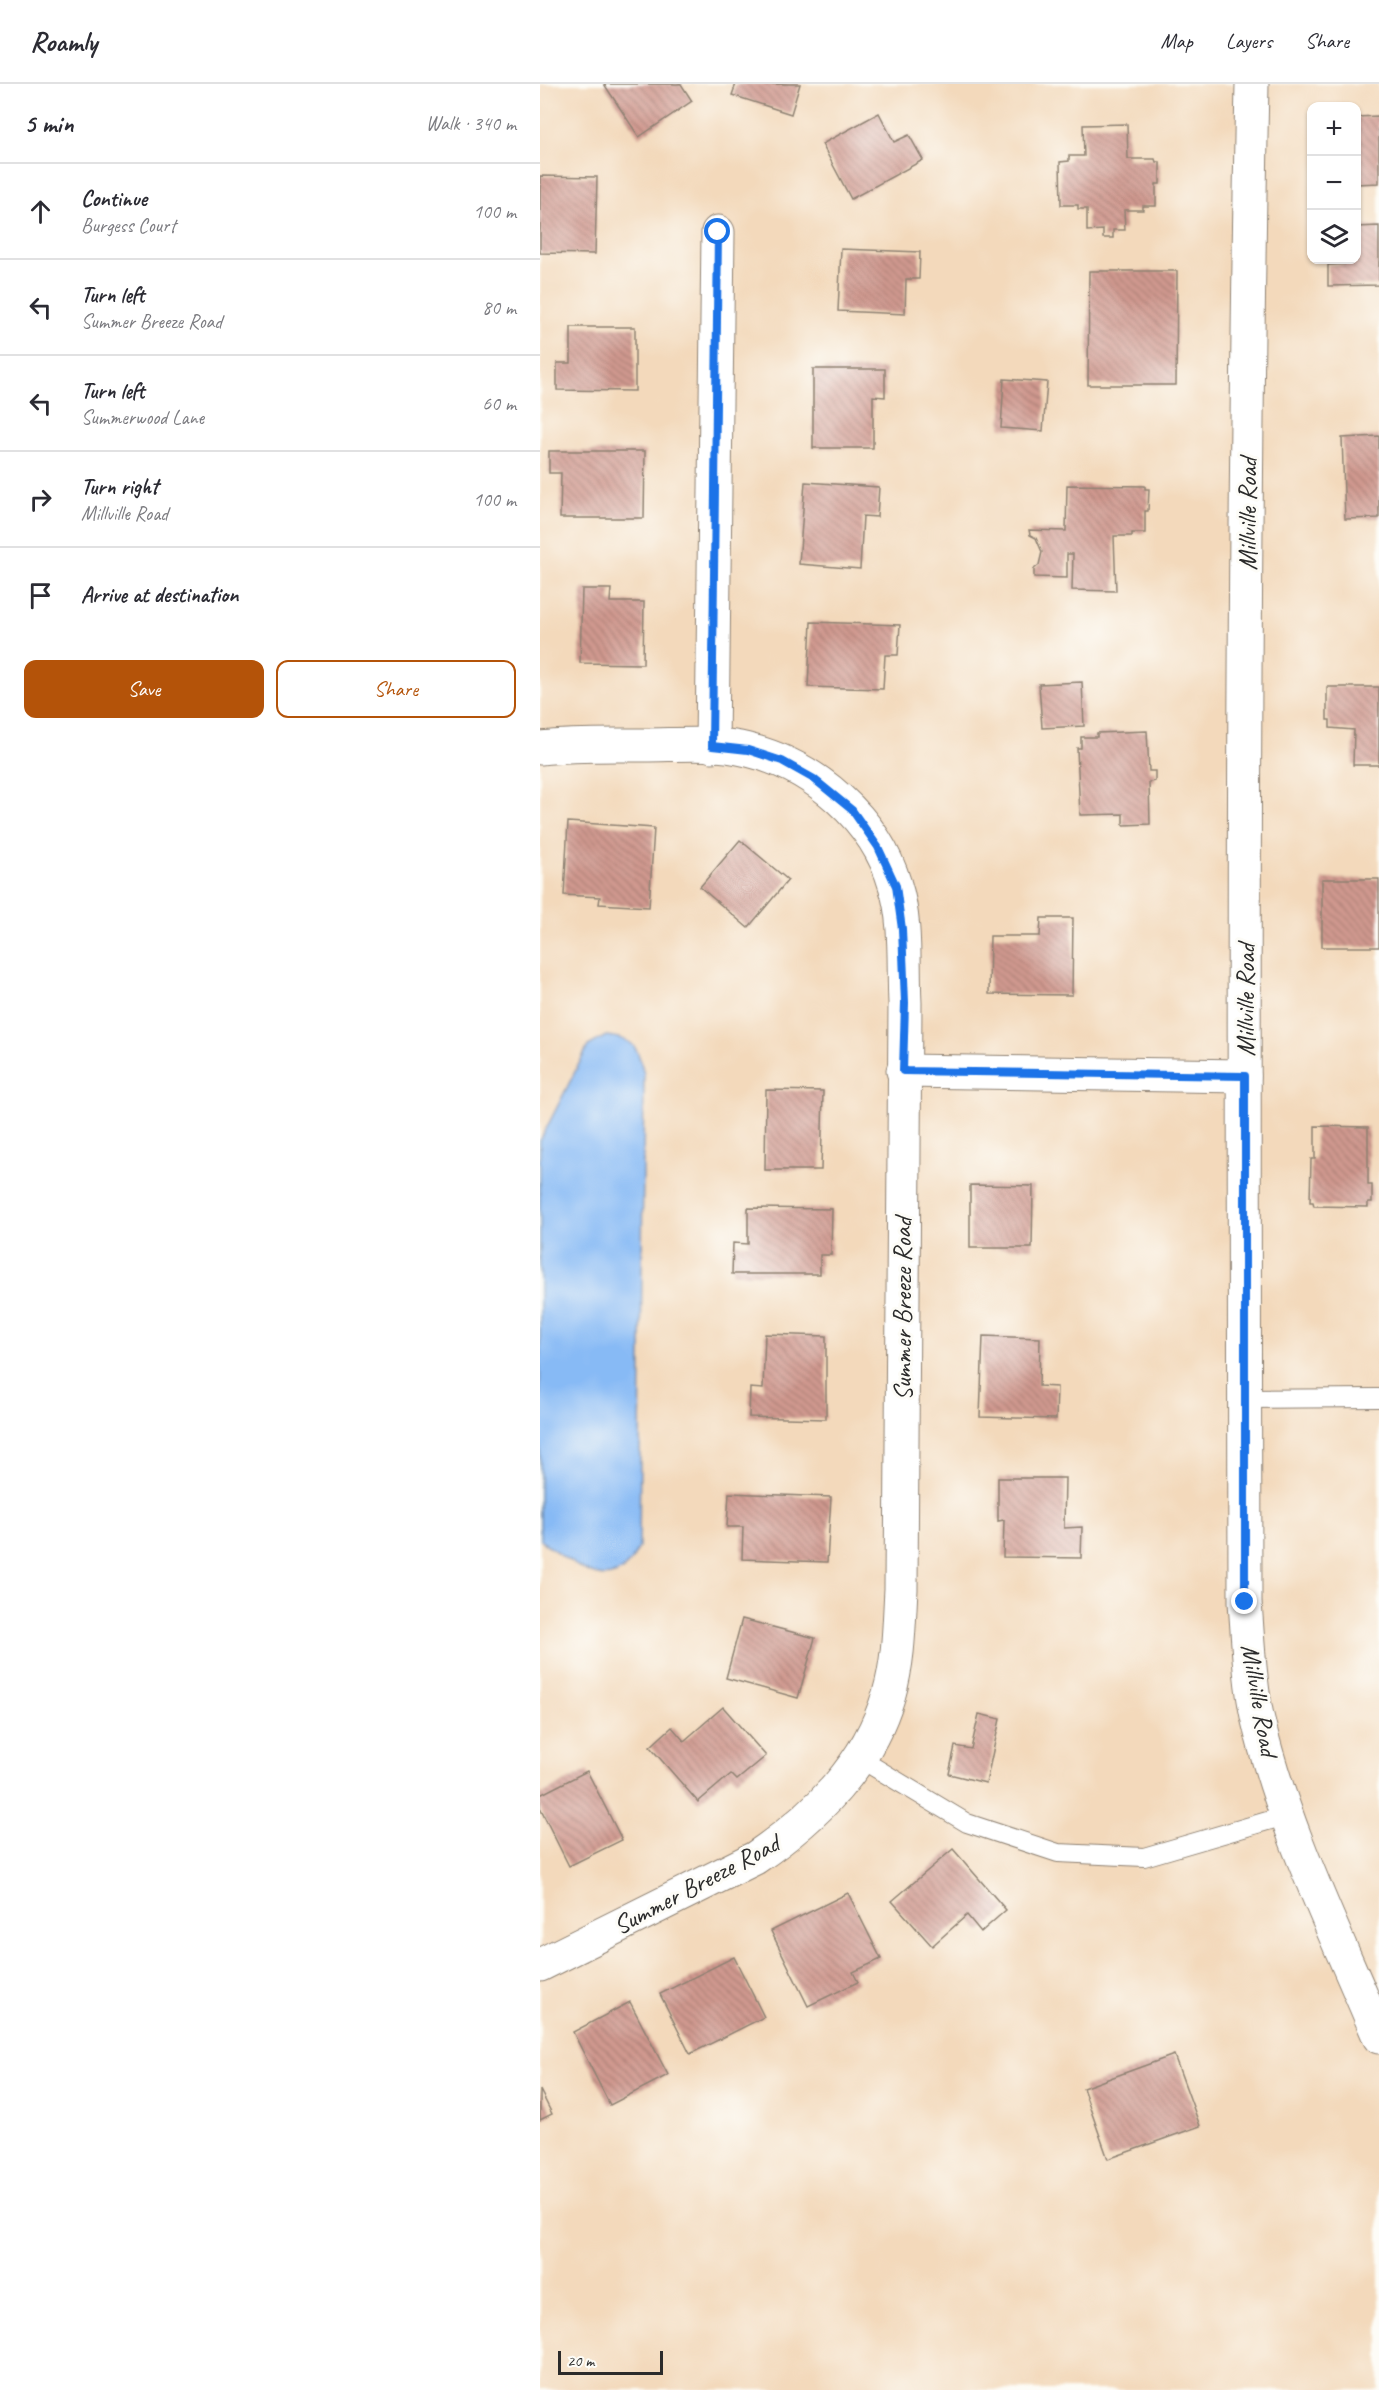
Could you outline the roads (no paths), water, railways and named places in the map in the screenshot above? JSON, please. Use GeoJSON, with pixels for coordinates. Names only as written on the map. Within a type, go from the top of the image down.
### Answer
{"type":"FeatureCollection","features":[{"type":"Feature","properties":{"kind":"street","name":"Millville Road"},"geometry":{"type":"LineString","coordinates":[[1251,84],[1248,274],[1245,1602],[1251,1675],[1266,1750],[1301,1850],[1379,2037]]}},
{"type":"Feature","properties":{"kind":"street"},"geometry":{"type":"LineString","coordinates":[[712,746],[718,232]]}},
{"type":"Feature","properties":{"kind":"street","name":"Summer Breeze Road"},"geometry":{"type":"LineString","coordinates":[[540,748],[568,745],[712,746],[748,750],[782,761],[814,779],[852,810],[878,847],[896,886],[902,929],[905,1003],[902,1589],[898,1650],[889,1694],[871,1738],[847,1777],[817,1811],[786,1837],[755,1858],[540,1965]]}},
{"type":"Feature","properties":{"kind":"street"},"geometry":{"type":"LineString","coordinates":[[903,1071],[1245,1076]]}},
{"type":"Feature","properties":{"kind":"lane"},"geometry":{"type":"LineString","coordinates":[[1245,1399],[1379,1398]]}},
{"type":"Feature","properties":{"kind":"lane"},"geometry":{"type":"LineString","coordinates":[[859,1758],[967,1823],[1058,1853],[1144,1857],[1288,1815]]}},
{"type":"Feature","properties":{"kind":"water"},"geometry":{"type":"Polygon","coordinates":[[[606,1036],[624,1039],[634,1046],[644,1074],[639,1547],[629,1564],[617,1573],[605,1576],[580,1568],[540,1540],[540,1141],[588,1046],[606,1036]]]}}]}
